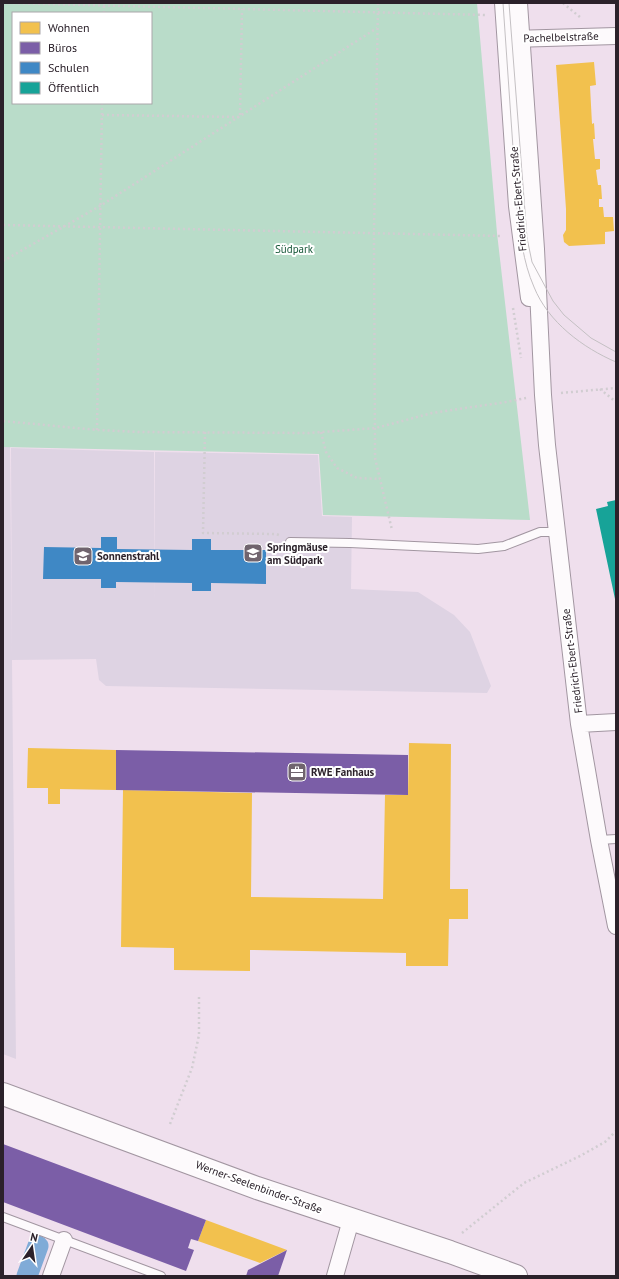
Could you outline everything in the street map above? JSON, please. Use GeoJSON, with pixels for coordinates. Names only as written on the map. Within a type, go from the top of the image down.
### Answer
{"type":"FeatureCollection","features":[{"type":"Feature","properties":{"kind":"street","name":"Friedrich-Ebert-Straße"},"geometry":{"type":"LineString","coordinates":[[503,3],[520,236],[535,396],[557,532],[579,724],[599,840],[616,926]]}},
{"type":"Feature","properties":{"kind":"street","name":"Friedrich-Ebert-Straße"},"geometry":{"type":"LineString","coordinates":[[519,3],[536,249],[535,396]]}},
{"type":"Feature","properties":{"kind":"street","name":"Pachelbelstraße"},"geometry":{"type":"LineString","coordinates":[[505,40],[616,36]]}},
{"type":"Feature","properties":{"kind":"street"},"geometry":{"type":"LineString","coordinates":[[579,724],[616,722]]}},
{"type":"Feature","properties":{"kind":"street","name":"Werner-Seelenbinder-Straße"},"geometry":{"type":"LineString","coordinates":[[3,1094],[257,1188],[450,1252],[516,1276]]}},
{"type":"Feature","properties":{"kind":"street"},"geometry":{"type":"LineString","coordinates":[[335,1276],[351,1220]]}},
{"type":"Feature","properties":{"kind":"street"},"geometry":{"type":"LineString","coordinates":[[50,1276],[64,1240]]}},
{"type":"Feature","properties":{"kind":"lane"},"geometry":{"type":"LineString","coordinates":[[290,542],[350,543],[478,549],[504,546],[540,532],[557,532]]}},
{"type":"Feature","properties":{"kind":"lane"},"geometry":{"type":"LineString","coordinates":[[599,840],[616,839]]}},
{"type":"Feature","properties":{"kind":"lane"},"geometry":{"type":"LineString","coordinates":[[3,1217],[161,1276]]}},
{"type":"Feature","properties":{"kind":"path"},"geometry":{"type":"LineString","coordinates":[[378,3],[374,233],[375,458],[396,545]]}},
{"type":"Feature","properties":{"kind":"path"},"geometry":{"type":"LineString","coordinates":[[3,4],[104,4],[486,15]]}},
{"type":"Feature","properties":{"kind":"path"},"geometry":{"type":"LineString","coordinates":[[240,117],[242,9]]}},
{"type":"Feature","properties":{"kind":"path"},"geometry":{"type":"LineString","coordinates":[[3,261],[100,206],[378,28]]}},
{"type":"Feature","properties":{"kind":"path"},"geometry":{"type":"LineString","coordinates":[[97,430],[102,104]]}},
{"type":"Feature","properties":{"kind":"path"},"geometry":{"type":"LineString","coordinates":[[102,114],[240,117]]}},
{"type":"Feature","properties":{"kind":"path"},"geometry":{"type":"LineString","coordinates":[[3,225],[520,236]]}},
{"type":"Feature","properties":{"kind":"path"},"geometry":{"type":"LineString","coordinates":[[560,393],[600,388],[616,388]]}},
{"type":"Feature","properties":{"kind":"path"},"geometry":{"type":"LineString","coordinates":[[600,388],[616,402]]}},
{"type":"Feature","properties":{"kind":"path"},"geometry":{"type":"LineString","coordinates":[[3,421],[97,430],[138,432],[321,432],[376,428],[432,413],[535,396]]}},
{"type":"Feature","properties":{"kind":"path"},"geometry":{"type":"LineString","coordinates":[[205,432],[203,533],[276,534],[290,542]]}},
{"type":"Feature","properties":{"kind":"path"},"geometry":{"type":"LineString","coordinates":[[321,432],[326,452],[337,468],[357,478],[380,479]]}},
{"type":"Feature","properties":{"kind":"path"},"geometry":{"type":"LineString","coordinates":[[170,1124],[192,1068],[199,1035],[199,995]]}},
{"type":"Feature","properties":{"kind":"path"},"geometry":{"type":"LineString","coordinates":[[450,1252],[461,1234],[524,1183],[586,1153],[605,1142],[616,1131]]}},
{"type":"Feature","properties":{"kind":"shaded area"},"geometry":{"type":"Polygon","coordinates":[[[3,447],[10,447],[12,656],[11,448],[154,452],[154,602],[155,452],[318,455],[322,516],[352,517],[351,589],[418,592],[454,615],[470,632],[491,686],[487,693],[106,686],[99,680],[96,659],[12,660],[16,1059],[3,1054],[3,447]]]}},
{"type":"Feature","properties":{"kind":"green space","name":"Südpark"},"geometry":{"type":"Polygon","coordinates":[[[3,3],[477,3],[497,233],[530,520],[323,515],[319,454],[3,447],[3,3]]]}},
{"type":"Feature","properties":{"kind":"building: Wohnen"},"geometry":{"type":"Polygon","coordinates":[[[594,62],[596,85],[590,86],[592,124],[594,123],[595,139],[593,139],[595,159],[600,159],[600,169],[596,170],[598,185],[601,185],[602,199],[599,199],[599,207],[603,207],[604,217],[613,217],[614,231],[605,232],[605,244],[569,246],[564,242],[563,235],[566,230],[566,209],[556,65],[594,62]]]}},
{"type":"Feature","properties":{"kind":"building: Wohnen"},"geometry":{"type":"Polygon","coordinates":[[[409,743],[451,744],[450,889],[468,889],[468,919],[449,919],[448,966],[406,966],[406,953],[250,950],[250,971],[174,970],[174,948],[121,947],[123,790],[252,793],[251,897],[383,899],[385,795],[408,795],[409,743]]]}},
{"type":"Feature","properties":{"kind":"building: Wohnen"},"geometry":{"type":"Polygon","coordinates":[[[28,748],[116,750],[116,790],[60,789],[60,804],[48,804],[48,788],[27,788],[28,748]]]}},
{"type":"Feature","properties":{"kind":"building: Wohnen"},"geometry":{"type":"Polygon","coordinates":[[[206,1220],[287,1250],[260,1263],[198,1241],[206,1220]]]}},
{"type":"Feature","properties":{"kind":"building: Büros"},"geometry":{"type":"Polygon","coordinates":[[[116,750],[408,755],[408,795],[116,790],[116,750]]]}},
{"type":"Feature","properties":{"kind":"building: Büros"},"geometry":{"type":"Polygon","coordinates":[[[3,1144],[206,1220],[198,1241],[191,1239],[188,1248],[194,1250],[186,1271],[3,1202],[3,1144]]]}},
{"type":"Feature","properties":{"kind":"building: Büros"},"geometry":{"type":"Polygon","coordinates":[[[287,1250],[278,1276],[246,1276],[248,1270],[287,1250]]]}},
{"type":"Feature","properties":{"kind":"building: Schulen"},"geometry":{"type":"Polygon","coordinates":[[[101,537],[117,537],[117,549],[192,550],[192,539],[211,539],[211,550],[266,550],[266,584],[211,583],[211,591],[192,591],[192,583],[116,582],[116,588],[101,588],[101,579],[43,579],[44,547],[101,548],[101,537]]]}},
{"type":"Feature","properties":{"kind":"building: Öffentlich"},"geometry":{"type":"Polygon","coordinates":[[[616,500],[615,599],[596,509],[608,506],[607,502],[616,500]]]}},
{"type":"Feature","properties":{"kind":"waterway"},"geometry":{"type":"LineString","coordinates":[[27,1276],[38,1246]]}},
{"type":"Feature","properties":{"kind":"tram line"},"geometry":{"type":"LineString","coordinates":[[503,3],[517,206],[527,268],[540,300],[557,322],[579,341],[616,362]]}},
{"type":"Feature","properties":{"kind":"tram line"},"geometry":{"type":"LineString","coordinates":[[509,3],[527,238],[532,262],[553,301],[564,315],[591,338],[616,352]]}},
{"type":"Feature","properties":{"kind":"place","name":"Springmäuse am Südpark"},"geometry":{"type":"Point","coordinates":[253,553]}},
{"type":"Feature","properties":{"kind":"place","name":"Sonnenstrahl"},"geometry":{"type":"Point","coordinates":[83,556]}},
{"type":"Feature","properties":{"kind":"place","name":"RWE Fanhaus"},"geometry":{"type":"Point","coordinates":[297,772]}}]}
